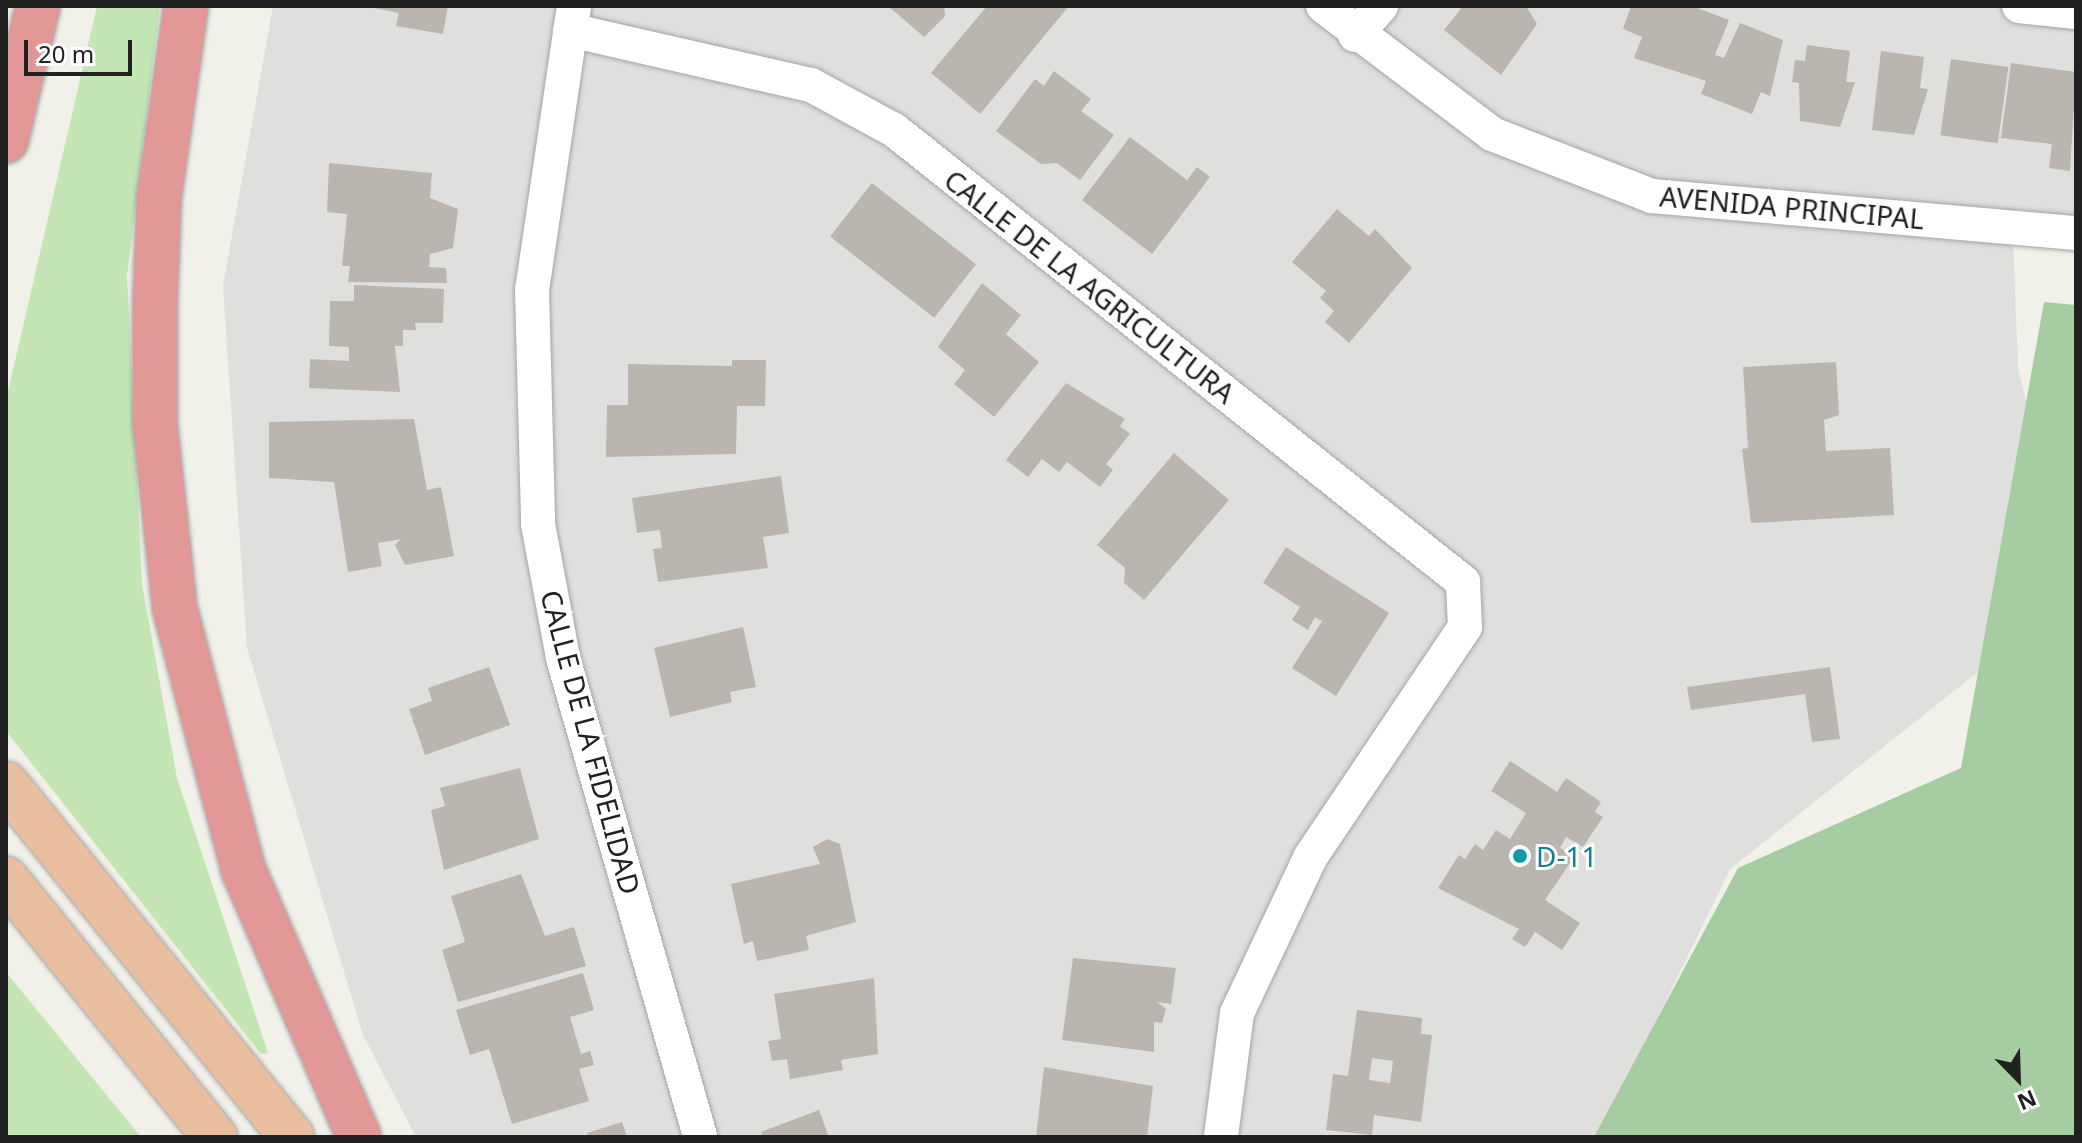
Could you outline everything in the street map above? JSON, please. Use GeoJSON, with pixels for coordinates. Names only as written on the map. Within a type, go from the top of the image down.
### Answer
{"type":"FeatureCollection","features":[{"type":"Feature","properties":{"kind":"highway"},"geometry":{"type":"LineString","coordinates":[[6,141],[38,6]]}},
{"type":"Feature","properties":{"kind":"highway"},"geometry":{"type":"LineString","coordinates":[[186,6],[159,198],[155,309],[155,423],[175,609],[243,869],[359,1137]]}},
{"type":"Feature","properties":{"kind":"highway"},"geometry":{"type":"LineString","coordinates":[[6,784],[292,1137]]}},
{"type":"Feature","properties":{"kind":"highway"},"geometry":{"type":"LineString","coordinates":[[6,879],[215,1137]]}},
{"type":"Feature","properties":{"kind":"street","name":"AVENIDA PRINCIPAL"},"geometry":{"type":"LineString","coordinates":[[1323,6],[1355,35],[1492,134],[1652,196],[2076,233]]}},
{"type":"Feature","properties":{"kind":"street"},"geometry":{"type":"LineString","coordinates":[[1355,35],[1381,6]]}},
{"type":"Feature","properties":{"kind":"street"},"geometry":{"type":"LineString","coordinates":[[2019,6],[2076,12]]}},
{"type":"Feature","properties":{"kind":"street","name":"CALLE DE LA AGRICULTURA"},"geometry":{"type":"LineString","coordinates":[[572,18],[811,85],[894,130],[1463,582],[1465,627],[1310,858],[1237,1013],[1221,1137]]}},
{"type":"Feature","properties":{"kind":"street","name":"CALLE DE LA FIDELIDAD"},"geometry":{"type":"LineString","coordinates":[[572,18],[532,289],[538,524],[563,658],[700,1137]]}},
{"type":"Feature","properties":{"kind":"shaded area"},"geometry":{"type":"Polygon","coordinates":[[[273,6],[2076,6],[2076,242],[2013,238],[2018,369],[2076,594],[1730,869],[1600,1137],[416,1137],[363,1035],[247,648],[223,286],[273,6]]]}},
{"type":"Feature","properties":{"kind":"green space"},"geometry":{"type":"Polygon","coordinates":[[[97,6],[160,6],[127,276],[142,584],[177,778],[268,1053],[261,1054],[6,731],[6,400],[97,6]]]}},
{"type":"Feature","properties":{"kind":"green space"},"geometry":{"type":"Polygon","coordinates":[[[2044,302],[2076,305],[2076,1137],[1594,1137],[1738,868],[1961,768],[2044,302]]]}},
{"type":"Feature","properties":{"kind":"green space"},"geometry":{"type":"Polygon","coordinates":[[[6,972],[141,1137],[6,1137],[6,972]]]}},
{"type":"Feature","properties":{"kind":"building"},"geometry":{"type":"Polygon","coordinates":[[[364,6],[448,6],[443,34],[396,26],[399,13],[364,6]]]}},
{"type":"Feature","properties":{"kind":"building"},"geometry":{"type":"Polygon","coordinates":[[[888,6],[944,6],[945,16],[924,37],[888,6]]]}},
{"type":"Feature","properties":{"kind":"building"},"geometry":{"type":"Polygon","coordinates":[[[987,6],[1069,6],[980,114],[931,73],[987,6]]]}},
{"type":"Feature","properties":{"kind":"building"},"geometry":{"type":"Polygon","coordinates":[[[1463,6],[1526,6],[1537,24],[1501,75],[1444,30],[1463,6]]]}},
{"type":"Feature","properties":{"kind":"building"},"geometry":{"type":"Polygon","coordinates":[[[1631,6],[1692,6],[1729,20],[1715,55],[1724,58],[1740,23],[1783,40],[1770,96],[1761,92],[1752,114],[1701,94],[1706,81],[1634,58],[1642,37],[1623,29],[1631,6]]]}},
{"type":"Feature","properties":{"kind":"building"},"geometry":{"type":"Polygon","coordinates":[[[1807,45],[1850,51],[1846,82],[1855,82],[1840,127],[1800,121],[1799,83],[1792,82],[1795,60],[1805,61],[1807,45]]]}},
{"type":"Feature","properties":{"kind":"building"},"geometry":{"type":"Polygon","coordinates":[[[1881,51],[1924,57],[1920,88],[1928,89],[1914,135],[1872,130],[1881,51]]]}},
{"type":"Feature","properties":{"kind":"building"},"geometry":{"type":"Polygon","coordinates":[[[1951,59],[2008,67],[1998,143],[1940,135],[1951,59]]]}},
{"type":"Feature","properties":{"kind":"building"},"geometry":{"type":"Polygon","coordinates":[[[2011,63],[2076,72],[2070,171],[2049,168],[2052,144],[2001,138],[2011,63]]]}},
{"type":"Feature","properties":{"kind":"building"},"geometry":{"type":"Polygon","coordinates":[[[1054,71],[1091,99],[1081,111],[1114,135],[1080,180],[1057,163],[1041,164],[996,131],[1035,79],[1044,86],[1054,71]]]}},
{"type":"Feature","properties":{"kind":"building"},"geometry":{"type":"Polygon","coordinates":[[[1130,137],[1187,180],[1197,167],[1210,177],[1152,254],[1082,200],[1130,137]]]}},
{"type":"Feature","properties":{"kind":"building"},"geometry":{"type":"Polygon","coordinates":[[[329,163],[432,173],[430,198],[458,209],[453,248],[430,254],[429,267],[446,268],[447,283],[348,282],[350,266],[342,266],[347,214],[327,212],[329,163]]]}},
{"type":"Feature","properties":{"kind":"building"},"geometry":{"type":"Polygon","coordinates":[[[872,183],[976,264],[934,318],[830,237],[872,183]]]}},
{"type":"Feature","properties":{"kind":"building"},"geometry":{"type":"Polygon","coordinates":[[[1337,209],[1369,236],[1375,229],[1412,268],[1349,343],[1325,322],[1334,311],[1320,298],[1326,291],[1292,262],[1337,209]]]}},
{"type":"Feature","properties":{"kind":"building"},"geometry":{"type":"Polygon","coordinates":[[[982,283],[1021,315],[1006,334],[1039,362],[994,417],[954,384],[965,370],[938,347],[982,283]]]}},
{"type":"Feature","properties":{"kind":"building"},"geometry":{"type":"Polygon","coordinates":[[[354,285],[444,289],[443,323],[415,323],[416,330],[403,330],[403,346],[395,346],[400,392],[309,388],[310,359],[349,361],[349,347],[329,346],[330,301],[354,301],[354,285]]]}},
{"type":"Feature","properties":{"kind":"building"},"geometry":{"type":"Polygon","coordinates":[[[732,360],[766,360],[765,406],[737,406],[736,454],[606,457],[607,405],[628,405],[628,364],[732,366],[732,360]]]}},
{"type":"Feature","properties":{"kind":"building"},"geometry":{"type":"Polygon","coordinates":[[[1836,362],[1839,415],[1824,420],[1826,451],[1890,448],[1894,515],[1751,523],[1742,449],[1748,448],[1743,367],[1836,362]]]}},
{"type":"Feature","properties":{"kind":"building"},"geometry":{"type":"Polygon","coordinates":[[[1066,383],[1125,419],[1120,426],[1130,434],[1106,464],[1113,470],[1100,487],[1067,462],[1059,472],[1042,459],[1028,477],[1006,460],[1066,383]]]}},
{"type":"Feature","properties":{"kind":"building"},"geometry":{"type":"Polygon","coordinates":[[[414,419],[427,490],[441,487],[454,556],[405,565],[395,545],[401,539],[378,543],[382,566],[348,572],[334,482],[269,478],[269,422],[414,419]]]}},
{"type":"Feature","properties":{"kind":"building"},"geometry":{"type":"Polygon","coordinates":[[[1174,453],[1229,500],[1144,600],[1124,583],[1125,568],[1097,545],[1174,453]]]}},
{"type":"Feature","properties":{"kind":"building"},"geometry":{"type":"Polygon","coordinates":[[[781,476],[789,533],[763,537],[768,568],[658,582],[653,549],[662,548],[660,530],[637,533],[632,498],[781,476]]]}},
{"type":"Feature","properties":{"kind":"building"},"geometry":{"type":"Polygon","coordinates":[[[1286,547],[1389,613],[1336,696],[1292,668],[1322,621],[1315,617],[1308,630],[1292,620],[1300,607],[1263,583],[1286,547]]]}},
{"type":"Feature","properties":{"kind":"building"},"geometry":{"type":"Polygon","coordinates":[[[743,627],[756,687],[730,692],[732,702],[670,717],[654,648],[743,627]]]}},
{"type":"Feature","properties":{"kind":"building"},"geometry":{"type":"Polygon","coordinates":[[[489,667],[510,725],[425,755],[409,709],[432,701],[428,688],[489,667]]]}},
{"type":"Feature","properties":{"kind":"building"},"geometry":{"type":"Polygon","coordinates":[[[1830,667],[1840,739],[1812,742],[1805,694],[1691,710],[1687,687],[1830,667]]]}},
{"type":"Feature","properties":{"kind":"building","name":"D-11"},"geometry":{"type":"Polygon","coordinates":[[[1510,761],[1557,792],[1566,778],[1601,802],[1595,812],[1603,817],[1583,847],[1566,837],[1560,848],[1574,857],[1545,900],[1580,923],[1562,950],[1535,932],[1525,947],[1512,939],[1519,929],[1438,888],[1459,855],[1465,859],[1475,844],[1483,850],[1496,830],[1510,839],[1526,813],[1491,791],[1510,761]]]}},
{"type":"Feature","properties":{"kind":"building"},"geometry":{"type":"Polygon","coordinates":[[[520,768],[539,839],[444,870],[431,810],[445,806],[440,788],[520,768]]]}},
{"type":"Feature","properties":{"kind":"building"},"geometry":{"type":"Polygon","coordinates":[[[827,839],[840,844],[856,922],[806,936],[809,950],[757,961],[753,941],[744,944],[731,884],[820,864],[813,847],[827,839]]]}},
{"type":"Feature","properties":{"kind":"building"},"geometry":{"type":"Polygon","coordinates":[[[521,874],[545,936],[574,927],[586,966],[458,1002],[442,950],[465,942],[451,896],[521,874]]]}},
{"type":"Feature","properties":{"kind":"building"},"geometry":{"type":"Polygon","coordinates":[[[1073,958],[1176,968],[1171,1004],[1157,1002],[1166,1009],[1162,1023],[1154,1022],[1154,1052],[1062,1040],[1073,958]]]}},
{"type":"Feature","properties":{"kind":"building"},"geometry":{"type":"Polygon","coordinates":[[[583,973],[594,1010],[570,1017],[581,1054],[590,1051],[594,1065],[579,1069],[589,1101],[512,1124],[489,1049],[470,1055],[456,1010],[583,973]]]}},
{"type":"Feature","properties":{"kind":"building"},"geometry":{"type":"Polygon","coordinates":[[[874,978],[878,1054],[841,1060],[843,1070],[790,1079],[787,1059],[772,1061],[768,1041],[781,1039],[774,994],[874,978]]]}},
{"type":"Feature","properties":{"kind":"building"},"geometry":{"type":"Polygon","coordinates":[[[1357,1010],[1422,1018],[1421,1034],[1432,1035],[1421,1122],[1374,1115],[1372,1135],[1326,1130],[1333,1074],[1348,1076],[1357,1010]],[[1372,1058],[1369,1080],[1390,1083],[1393,1061],[1372,1058]]]}},
{"type":"Feature","properties":{"kind":"building"},"geometry":{"type":"Polygon","coordinates":[[[1044,1067],[1153,1086],[1147,1137],[1036,1137],[1044,1067]]]}},
{"type":"Feature","properties":{"kind":"building"},"geometry":{"type":"Polygon","coordinates":[[[819,1110],[829,1137],[763,1137],[761,1132],[819,1110]]]}},
{"type":"Feature","properties":{"kind":"building"},"geometry":{"type":"Polygon","coordinates":[[[622,1122],[627,1137],[588,1137],[587,1133],[622,1122]]]}},
{"type":"Feature","properties":{"kind":"place","name":"D-11"},"geometry":{"type":"Point","coordinates":[1520,856]}}]}
